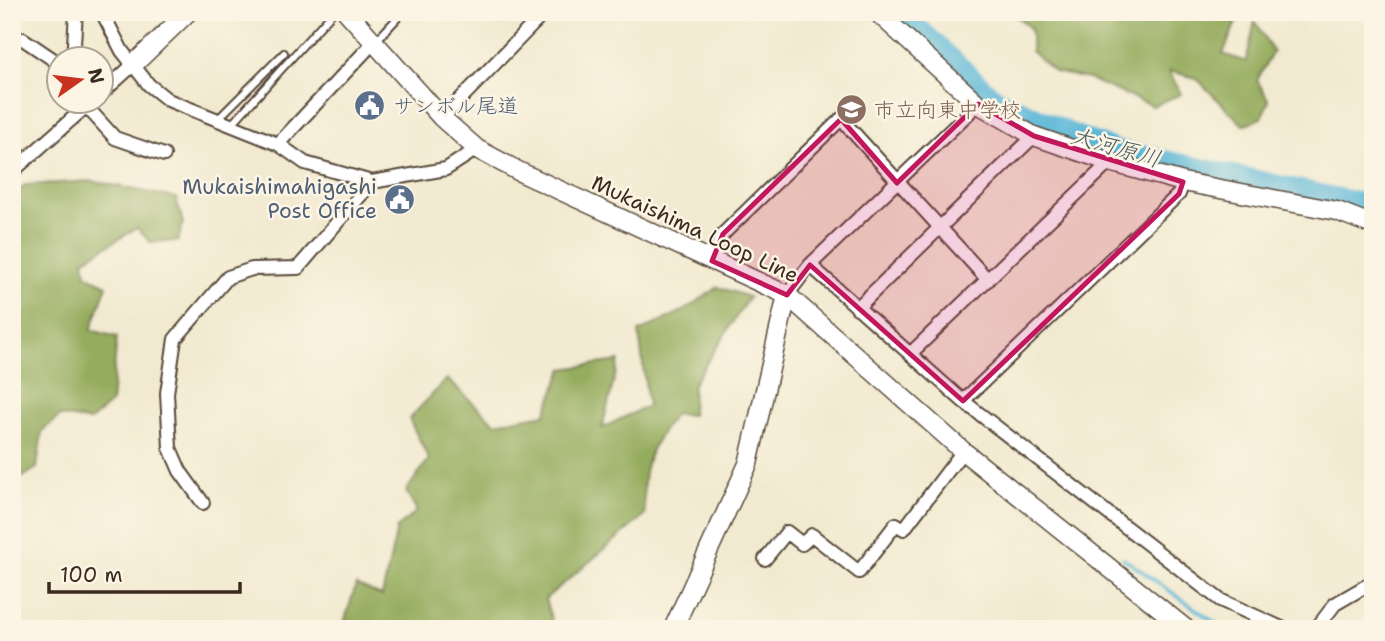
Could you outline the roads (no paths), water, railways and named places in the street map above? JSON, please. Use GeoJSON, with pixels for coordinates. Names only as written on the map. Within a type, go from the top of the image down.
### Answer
{"type":"FeatureCollection","features":[{"type":"Feature","properties":{"kind":"main road"},"geometry":{"type":"LineString","coordinates":[[133,65],[188,12]]}},
{"type":"Feature","properties":{"kind":"main road","name":"Mukaishima Loop Line"},"geometry":{"type":"LineString","coordinates":[[347,12],[442,118],[477,149],[787,295],[963,451],[1186,629]]}},
{"type":"Feature","properties":{"kind":"main road"},"geometry":{"type":"LineString","coordinates":[[877,12],[978,104],[1034,136],[1110,162],[1183,182],[1337,211],[1373,225]]}},
{"type":"Feature","properties":{"kind":"main road"},"geometry":{"type":"LineString","coordinates":[[676,627],[748,464],[787,295]]}},
{"type":"Feature","properties":{"kind":"street"},"geometry":{"type":"LineString","coordinates":[[74,46],[76,12]]}},
{"type":"Feature","properties":{"kind":"street"},"geometry":{"type":"LineString","coordinates":[[102,12],[122,51],[168,100],[278,144],[305,163],[372,182],[446,169],[477,149]]}},
{"type":"Feature","properties":{"kind":"street"},"geometry":{"type":"LineString","coordinates":[[442,118],[545,12]]}},
{"type":"Feature","properties":{"kind":"street"},"geometry":{"type":"LineString","coordinates":[[23,38],[46,54]]}},
{"type":"Feature","properties":{"kind":"street"},"geometry":{"type":"LineString","coordinates":[[278,144],[374,42]]}},
{"type":"Feature","properties":{"kind":"street"},"geometry":{"type":"LineString","coordinates":[[116,80],[133,65]]}},
{"type":"Feature","properties":{"kind":"street"},"geometry":{"type":"LineString","coordinates":[[787,295],[810,265],[978,104]]}},
{"type":"Feature","properties":{"kind":"street"},"geometry":{"type":"LineString","coordinates":[[12,172],[75,116]]}},
{"type":"Feature","properties":{"kind":"street"},"geometry":{"type":"LineString","coordinates":[[98,116],[115,138],[164,155]]}},
{"type":"Feature","properties":{"kind":"street"},"geometry":{"type":"LineString","coordinates":[[712,261],[723,233],[841,119],[988,281]]}},
{"type":"Feature","properties":{"kind":"street"},"geometry":{"type":"LineString","coordinates":[[857,308],[1034,136]]}},
{"type":"Feature","properties":{"kind":"street"},"geometry":{"type":"LineString","coordinates":[[910,354],[1110,162]]}},
{"type":"Feature","properties":{"kind":"street"},"geometry":{"type":"LineString","coordinates":[[203,503],[180,471],[170,448],[167,393],[175,339],[228,277],[252,269],[298,268],[372,182]]}},
{"type":"Feature","properties":{"kind":"street"},"geometry":{"type":"LineString","coordinates":[[963,401],[1179,194],[1183,182]]}},
{"type":"Feature","properties":{"kind":"street"},"geometry":{"type":"LineString","coordinates":[[810,265],[963,401],[1220,600],[1284,629]]}},
{"type":"Feature","properties":{"kind":"street"},"geometry":{"type":"LineString","coordinates":[[765,559],[787,532],[802,544],[812,535],[859,572],[896,524],[904,529],[963,451]]}},
{"type":"Feature","properties":{"kind":"street"},"geometry":{"type":"LineString","coordinates":[[1316,629],[1335,604],[1373,582]]}},
{"type":"Feature","properties":{"kind":"lane"},"geometry":{"type":"LineString","coordinates":[[230,126],[333,12]]}},
{"type":"Feature","properties":{"kind":"lane"},"geometry":{"type":"LineString","coordinates":[[374,42],[403,12]]}},
{"type":"Feature","properties":{"kind":"lane"},"geometry":{"type":"LineString","coordinates":[[217,121],[284,54]]}},
{"type":"Feature","properties":{"kind":"waterway","name":"大河原川"},"geometry":{"type":"LineString","coordinates":[[895,12],[921,32],[992,98],[1071,135],[1116,151],[1373,207]]}},
{"type":"Feature","properties":{"kind":"waterway"},"geometry":{"type":"LineString","coordinates":[[1123,558],[1224,629]]}},
{"type":"Feature","properties":{"kind":"place","name":"サンボル尾道"},"geometry":{"type":"Point","coordinates":[370,106]}},
{"type":"Feature","properties":{"kind":"place","name":"市立向東中学校"},"geometry":{"type":"Point","coordinates":[851,110]}},
{"type":"Feature","properties":{"kind":"place","name":"Mukaishimahigashi Post Office"},"geometry":{"type":"Point","coordinates":[400,199]}}]}
